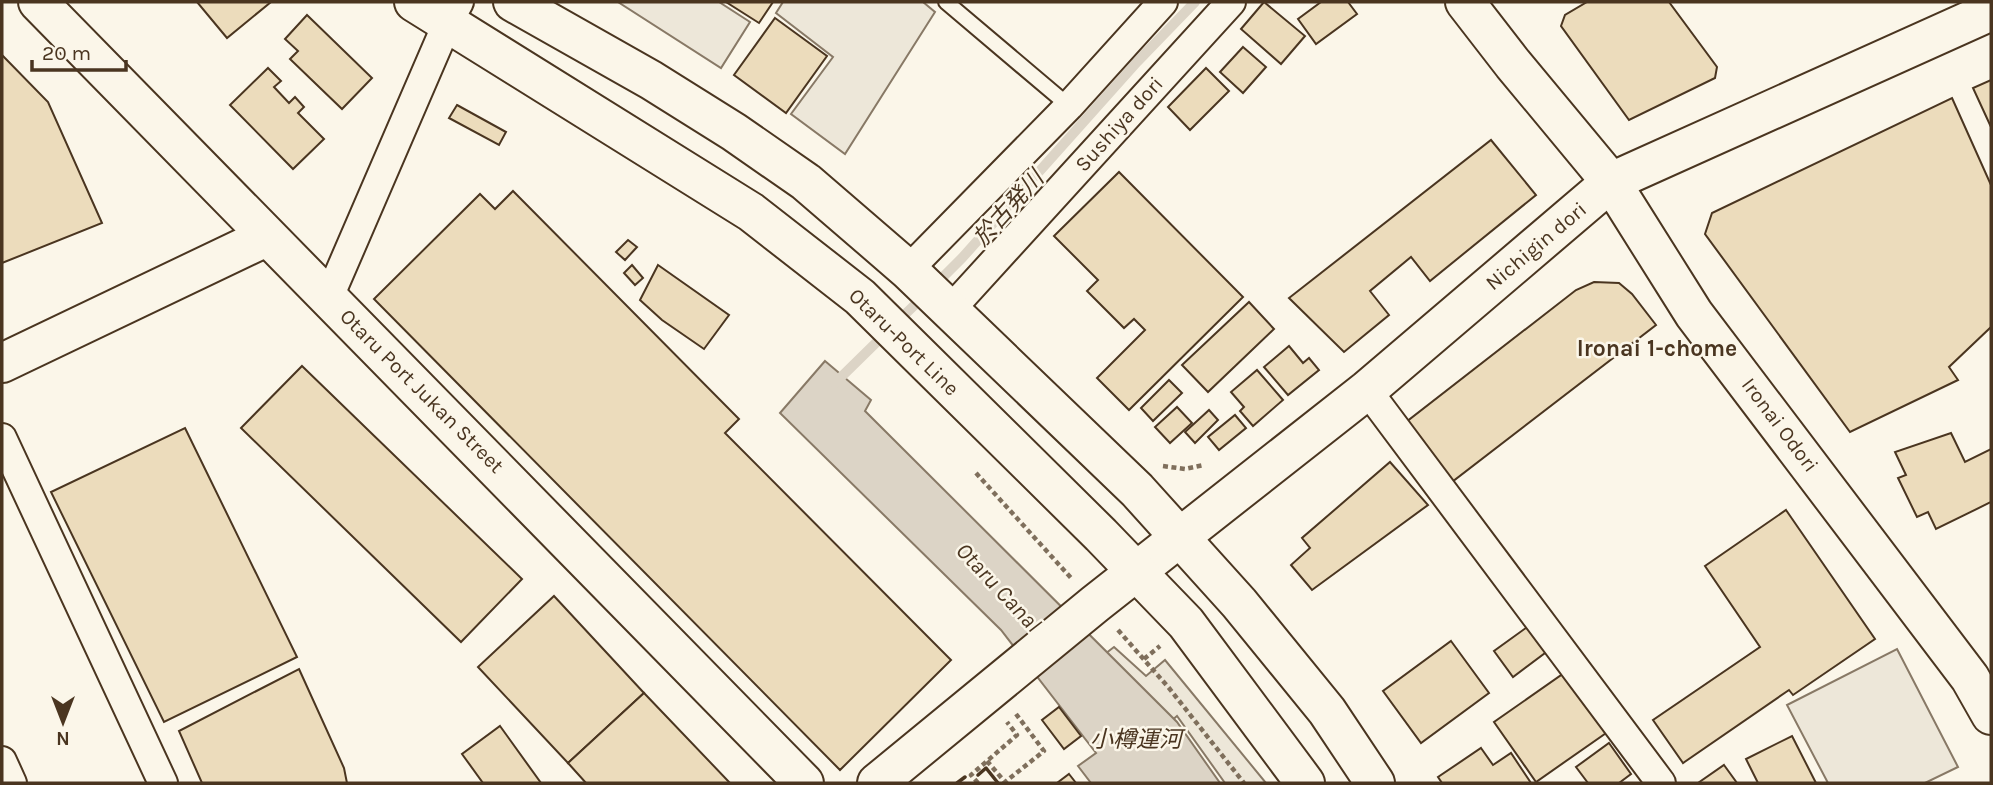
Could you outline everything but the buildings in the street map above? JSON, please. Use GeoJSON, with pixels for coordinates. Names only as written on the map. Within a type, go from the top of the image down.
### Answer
{"type":"FeatureCollection","features":[{"type":"Feature","properties":{"kind":"street","name":"Otaru Port Jukan Street"},"geometry":{"type":"LineString","coordinates":[[38,2],[804,783]]}},
{"type":"Feature","properties":{"kind":"street","name":"Otaru-Port Line"},"geometry":{"type":"LineString","coordinates":[[414,2],[453,13],[751,212],[860,297],[1101,534],[1186,623],[1305,783]]}},
{"type":"Feature","properties":{"kind":"street"},"geometry":{"type":"LineString","coordinates":[[513,2],[651,80],[734,132],[806,182],[908,270],[1137,490],[1239,603],[1327,711],[1375,783]]}},
{"type":"Feature","properties":{"kind":"street"},"geometry":{"type":"LineString","coordinates":[[908,270],[1069,106],[1163,2]]}},
{"type":"Feature","properties":{"kind":"street","name":"Sushiya dori"},"geometry":{"type":"LineString","coordinates":[[951,309],[1231,2]]}},
{"type":"Feature","properties":{"kind":"street","name":"Ironai Odori"},"geometry":{"type":"LineString","coordinates":[[1465,2],[1513,65],[1611,182],[1694,314],[1970,678],[1991,715]]}},
{"type":"Feature","properties":{"kind":"street","name":"Nichigin dori"},"geometry":{"type":"LineString","coordinates":[[877,783],[1179,537],[1367,390],[1611,182],[1991,11]]}},
{"type":"Feature","properties":{"kind":"street"},"geometry":{"type":"LineString","coordinates":[[329,297],[453,13]]}},
{"type":"Feature","properties":{"kind":"street"},"geometry":{"type":"LineString","coordinates":[[2,363],[266,237]]}},
{"type":"Feature","properties":{"kind":"street"},"geometry":{"type":"LineString","coordinates":[[1367,390],[1661,783]]}},
{"type":"Feature","properties":{"kind":"street"},"geometry":{"type":"LineString","coordinates":[[2,438],[163,783]]}},
{"type":"Feature","properties":{"kind":"street"},"geometry":{"type":"LineString","coordinates":[[2,761],[12,783]]}},
{"type":"Feature","properties":{"kind":"lane"},"geometry":{"type":"LineString","coordinates":[[946,2],[1069,106]]}},
{"type":"Feature","properties":{"kind":"path"},"geometry":{"type":"LineString","coordinates":[[976,473],[1091,608],[1144,659],[1244,783]]}},
{"type":"Feature","properties":{"kind":"path"},"geometry":{"type":"LineString","coordinates":[[1144,659],[1163,643]]}},
{"type":"Feature","properties":{"kind":"path"},"geometry":{"type":"LineString","coordinates":[[987,761],[1005,782],[1044,751],[1016,714]]}},
{"type":"Feature","properties":{"kind":"path"},"geometry":{"type":"LineString","coordinates":[[978,783],[971,775],[1017,736],[1007,722]]}},
{"type":"Feature","properties":{"kind":"shaded area"},"geometry":{"type":"Polygon","coordinates":[[[618,2],[719,2],[750,22],[721,68],[618,2]]]}},
{"type":"Feature","properties":{"kind":"shaded area"},"geometry":{"type":"Polygon","coordinates":[[[783,2],[923,2],[935,12],[845,154],[791,114],[833,57],[776,13],[783,2]]]}},
{"type":"Feature","properties":{"kind":"shaded area"},"geometry":{"type":"Polygon","coordinates":[[[1114,647],[1146,676],[1165,660],[1266,783],[1225,783],[1177,716],[1109,775],[1105,756],[1052,695],[1114,647]]]}},
{"type":"Feature","properties":{"kind":"shaded area"},"geometry":{"type":"Polygon","coordinates":[[[1897,649],[1958,767],[1925,783],[1828,783],[1787,705],[1897,649]]]}},
{"type":"Feature","properties":{"kind":"water","name":"小樽運河"},"geometry":{"type":"Polygon","coordinates":[[[825,361],[871,400],[865,411],[1177,722],[1220,783],[1091,783],[1078,766],[1096,753],[1001,630],[780,413],[825,361]]]}},
{"type":"Feature","properties":{"kind":"waterway","name":"於古発川"},"geometry":{"type":"LineString","coordinates":[[935,285],[1137,62],[1195,2]]}},
{"type":"Feature","properties":{"kind":"waterway","name":"於古発川"},"geometry":{"type":"LineString","coordinates":[[897,322],[924,296]]}},
{"type":"Feature","properties":{"kind":"waterway","name":"於古発川"},"geometry":{"type":"LineString","coordinates":[[835,383],[887,332]]}},
{"type":"Feature","properties":{"kind":"wall"},"geometry":{"type":"LineString","coordinates":[[978,775],[986,768],[998,783]]}},
{"type":"Feature","properties":{"kind":"wall"},"geometry":{"type":"LineString","coordinates":[[957,783],[965,777]]}},
{"type":"Feature","properties":{"kind":"district","name":"Ironai 1-chome"},"geometry":{"type":"Point","coordinates":[1657,348]}},
{"type":"Feature","properties":{"kind":"water label","name":"Otaru Canal"},"geometry":{"type":"Point","coordinates":[999,587]}}]}
